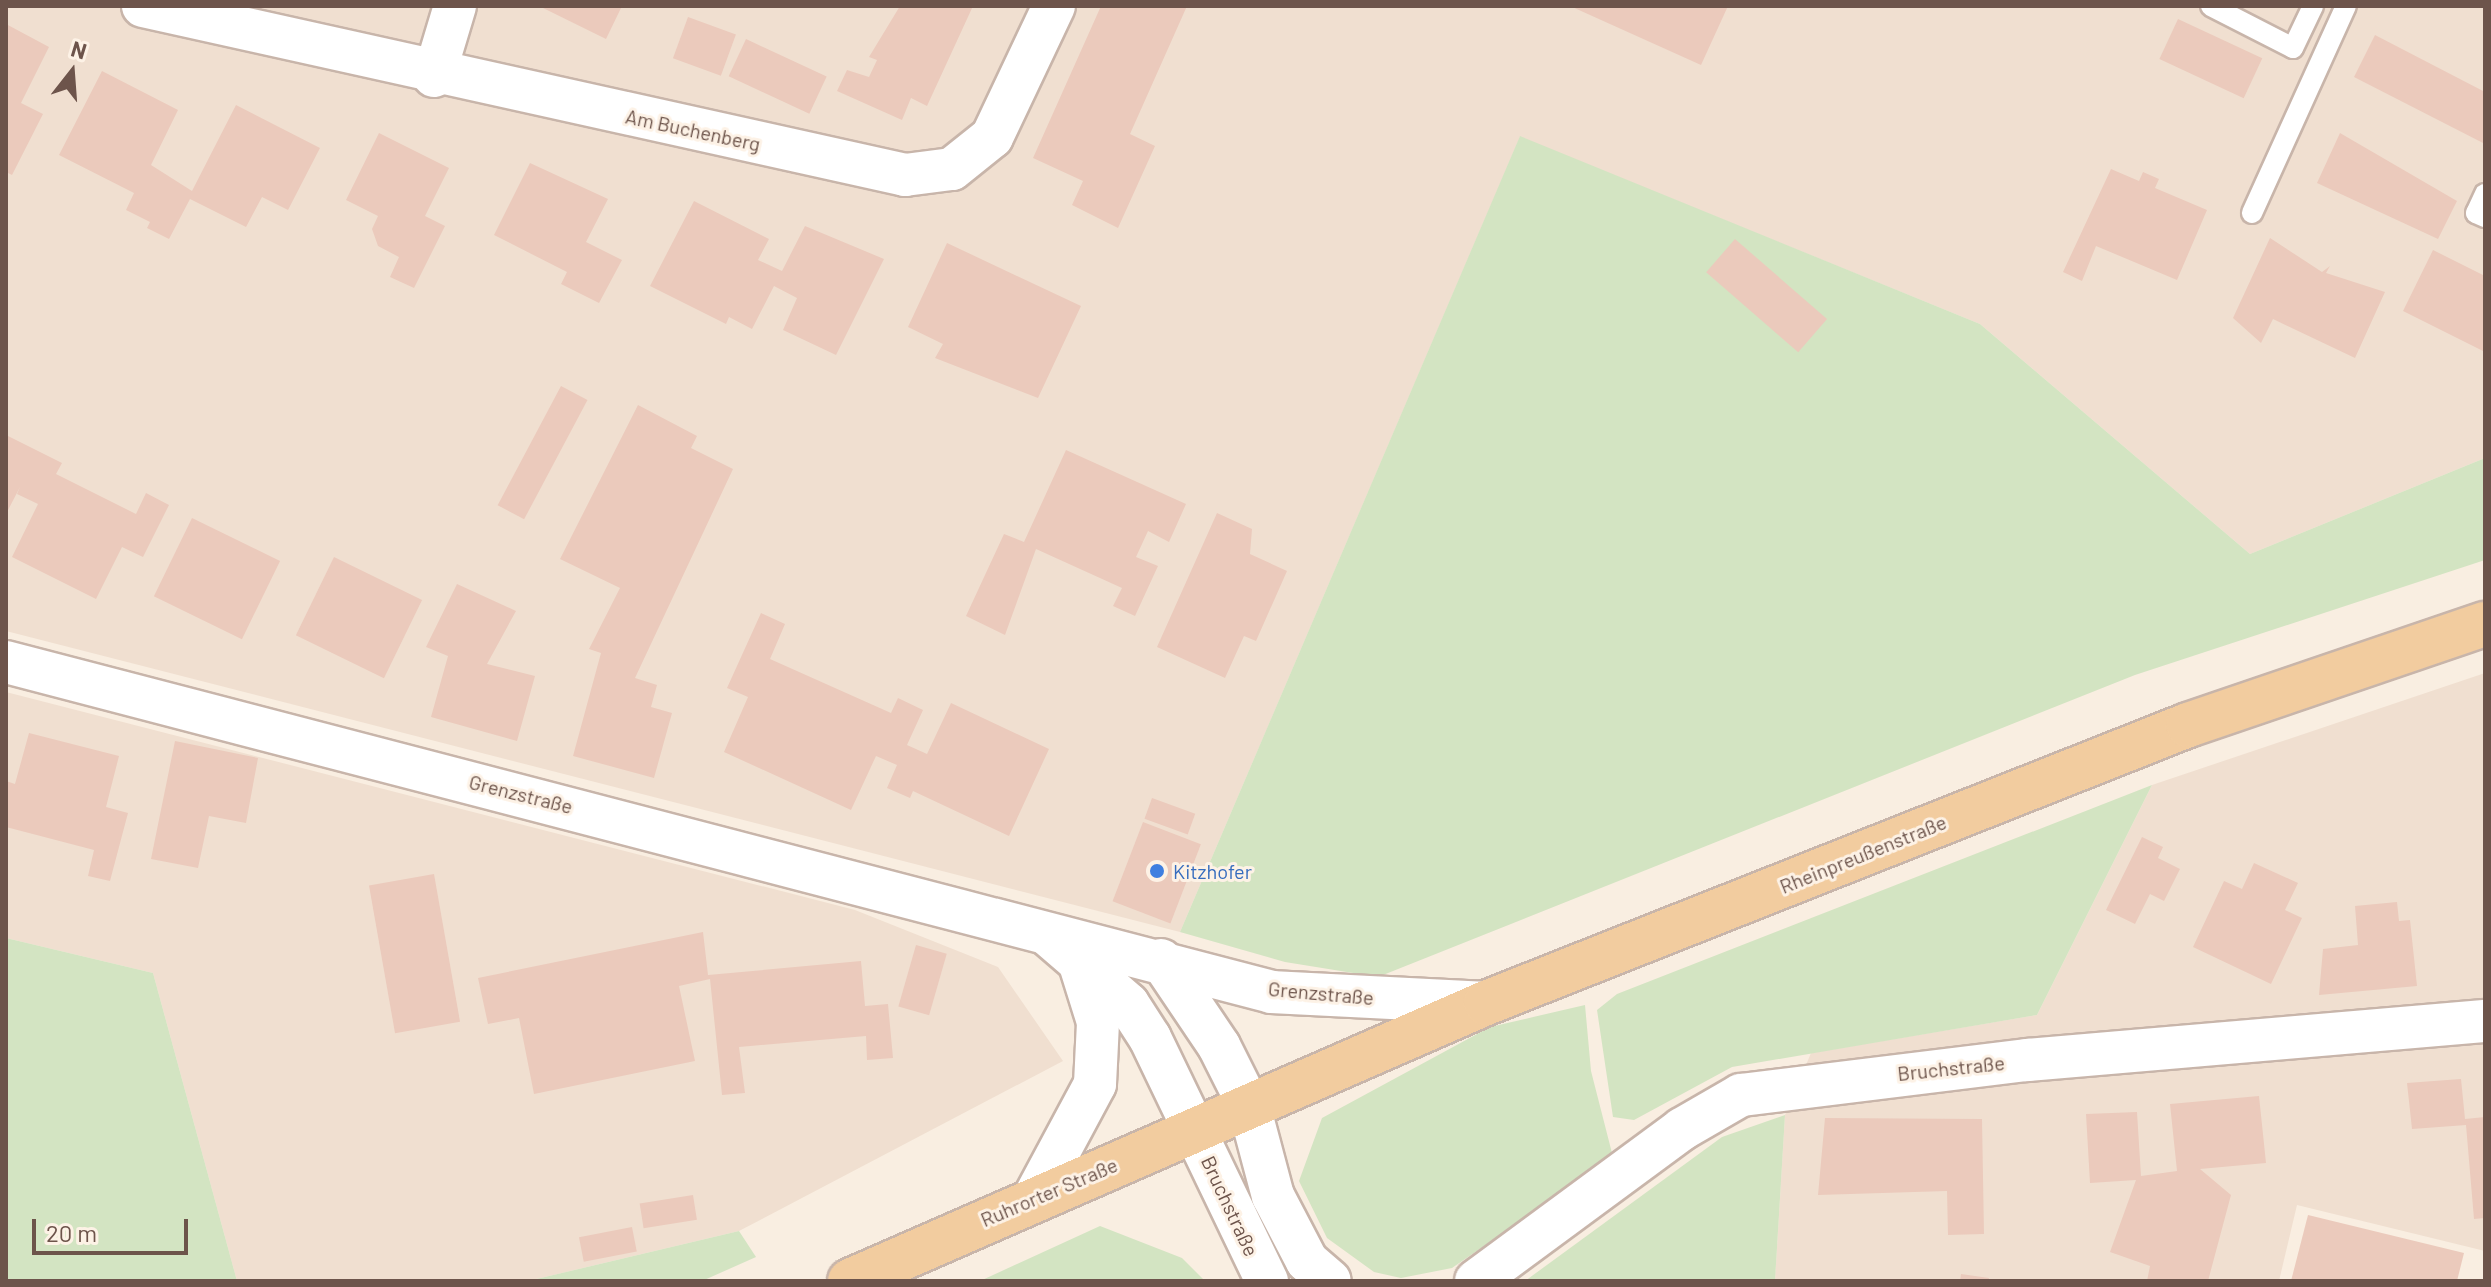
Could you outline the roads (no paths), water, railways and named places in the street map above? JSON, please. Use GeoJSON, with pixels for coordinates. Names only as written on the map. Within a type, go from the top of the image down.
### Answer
{"type":"FeatureCollection","features":[{"type":"Feature","properties":{"kind":"main road","name":"Rheinpreußenstraße"},"geometry":{"type":"LineString","coordinates":[[1249,1106],[1486,1003],[2188,725],[2485,624]]}},
{"type":"Feature","properties":{"kind":"main road","name":"Ruhrorter Straße"},"geometry":{"type":"LineString","coordinates":[[850,1281],[1035,1196],[1249,1106]]}},
{"type":"Feature","properties":{"kind":"street","name":"Am Buchenberg"},"geometry":{"type":"LineString","coordinates":[[143,6],[434,76],[905,175],[952,169],[992,137],[1054,6]]}},
{"type":"Feature","properties":{"kind":"street"},"geometry":{"type":"LineString","coordinates":[[434,76],[455,6]]}},
{"type":"Feature","properties":{"kind":"street","name":"Grenzstraße"},"geometry":{"type":"LineString","coordinates":[[6,662],[1037,925],[1272,992],[1486,1003]]}},
{"type":"Feature","properties":{"kind":"street","name":"Grenzstraße"},"geometry":{"type":"LineString","coordinates":[[1037,925],[1128,1004],[1195,1130]]}},
{"type":"Feature","properties":{"kind":"street"},"geometry":{"type":"LineString","coordinates":[[1035,1196],[1095,1084],[1098,1022],[1078,960]]}},
{"type":"Feature","properties":{"kind":"street"},"geometry":{"type":"LineString","coordinates":[[1161,960],[1219,1046],[1249,1106],[1273,1196],[1307,1261],[1330,1281]]}},
{"type":"Feature","properties":{"kind":"street","name":"Bruchstraße"},"geometry":{"type":"LineString","coordinates":[[1476,1281],[1682,1129],[1741,1095],[2028,1060],[2485,1021]]}},
{"type":"Feature","properties":{"kind":"street","name":"Bruchstraße"},"geometry":{"type":"LineString","coordinates":[[1195,1130],[1267,1281]]}},
{"type":"Feature","properties":{"kind":"lane"},"geometry":{"type":"LineString","coordinates":[[2211,6],[2293,48],[2313,6]]}},
{"type":"Feature","properties":{"kind":"lane"},"geometry":{"type":"LineString","coordinates":[[2252,213],[2346,6]]}},
{"type":"Feature","properties":{"kind":"lane"},"geometry":{"type":"LineString","coordinates":[[2485,194],[2476,213],[2485,217]]}},
{"type":"Feature","properties":{"kind":"place","name":"Kitzhofer"},"geometry":{"type":"Point","coordinates":[1157,871]}}]}
